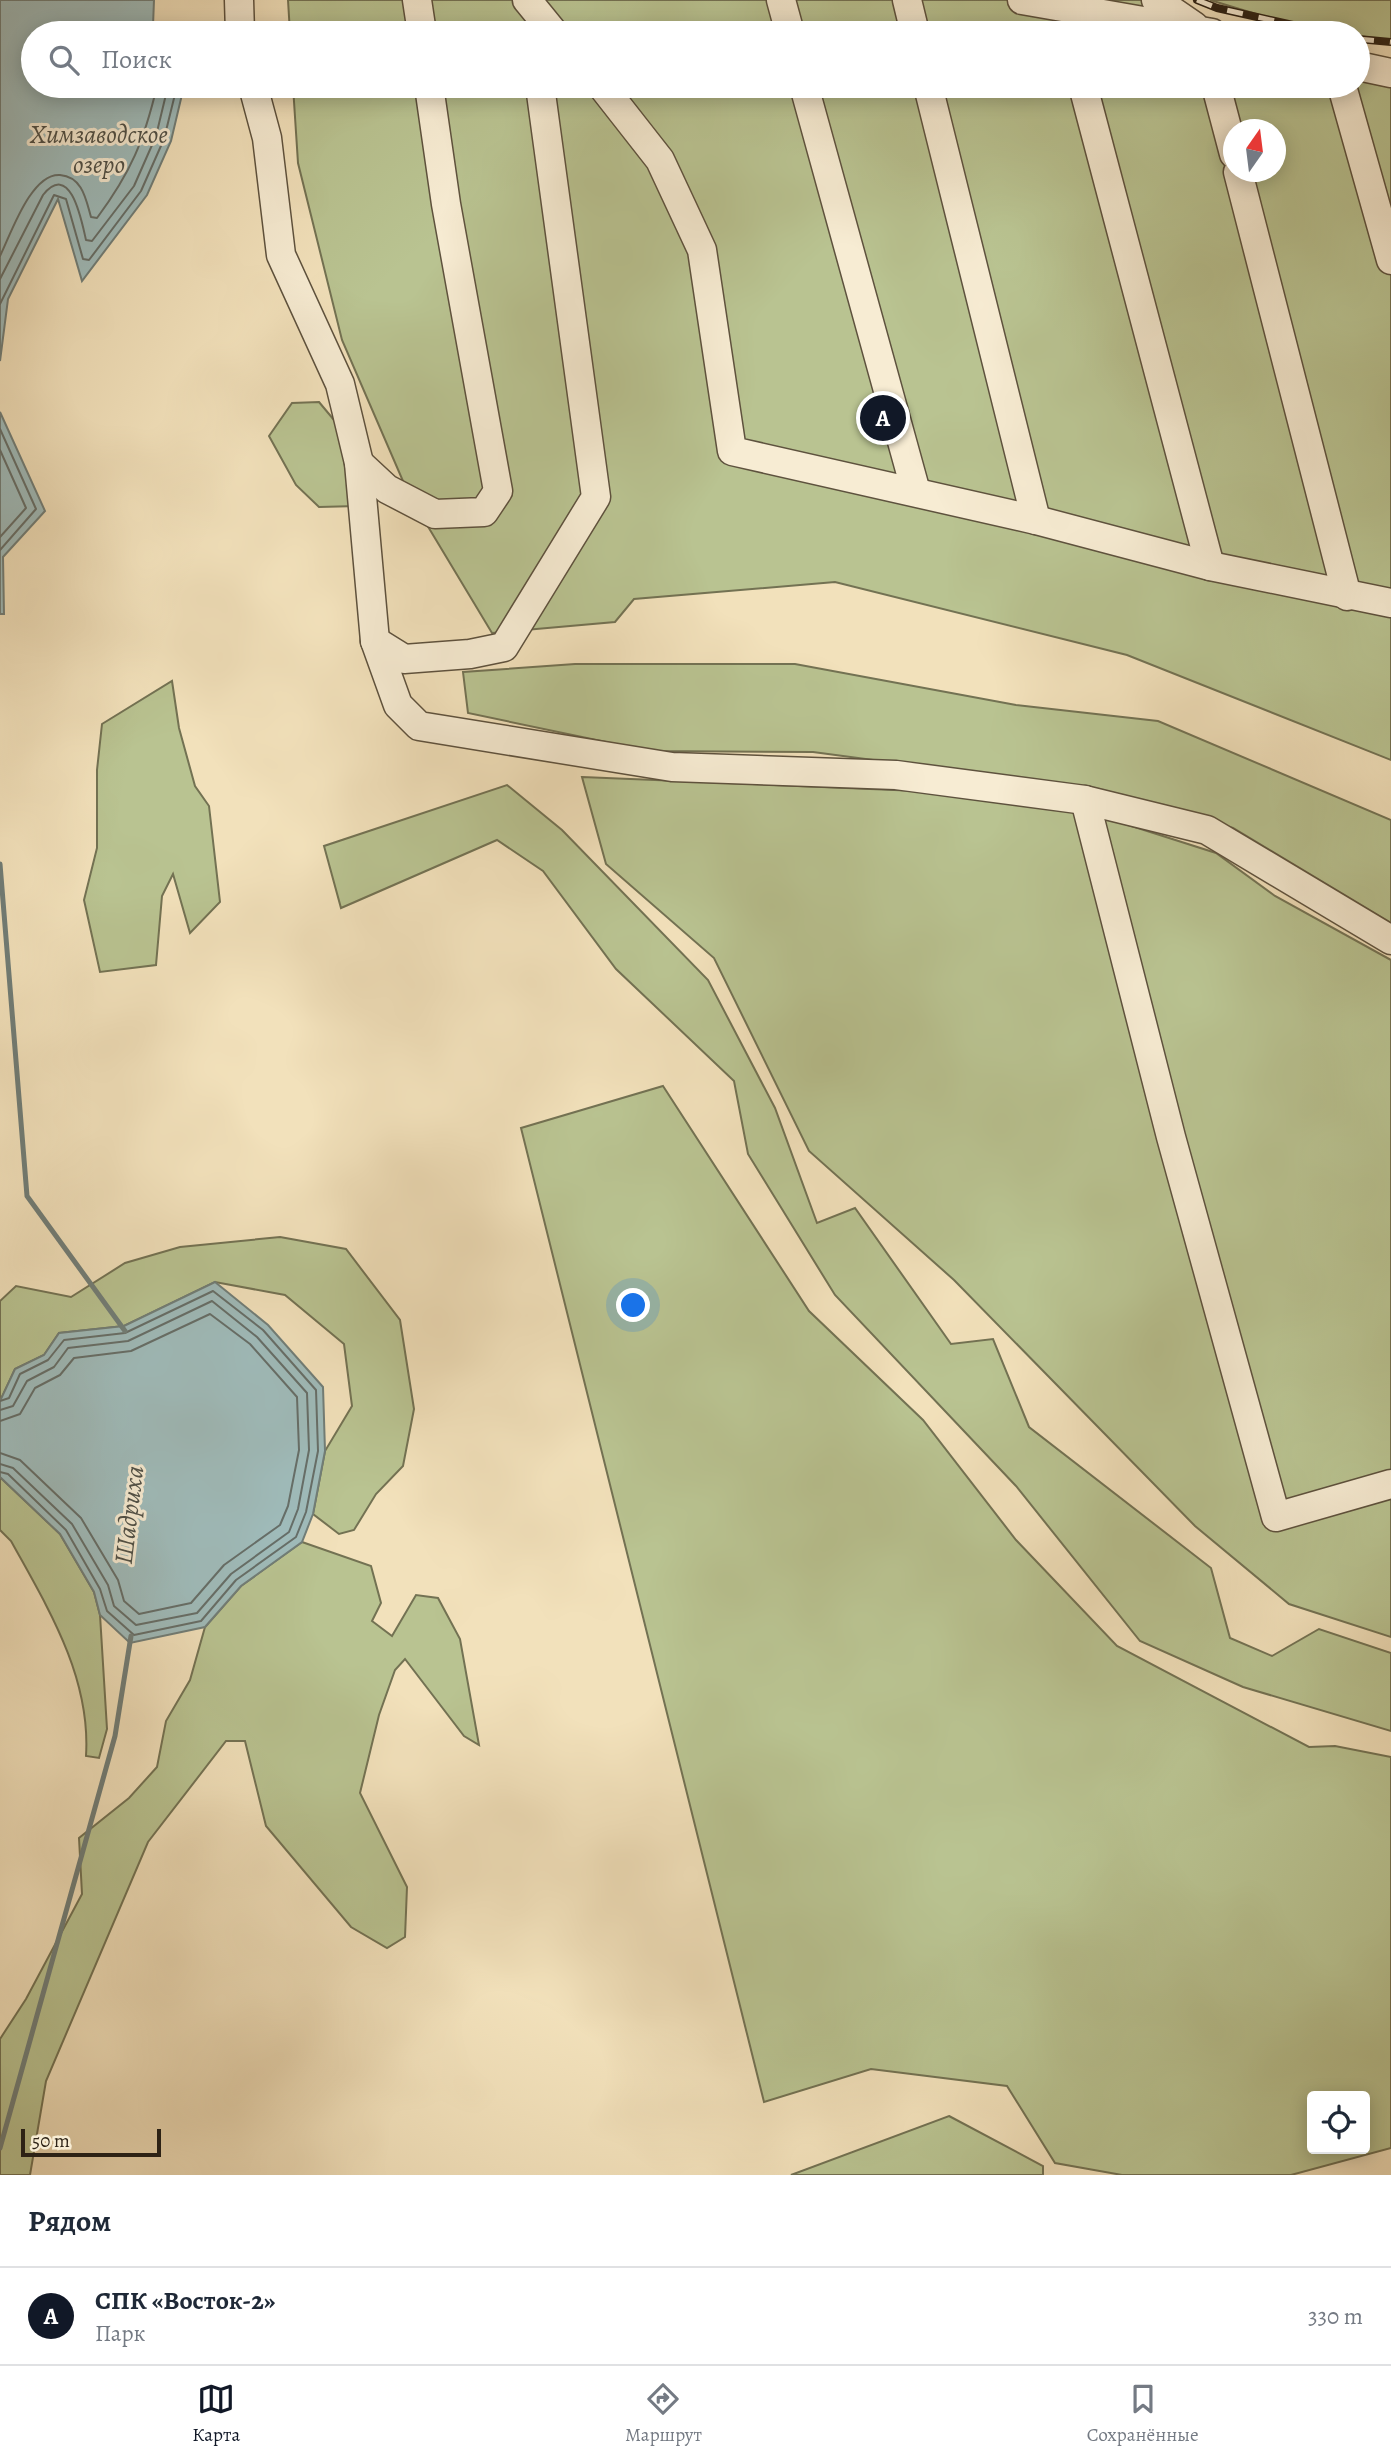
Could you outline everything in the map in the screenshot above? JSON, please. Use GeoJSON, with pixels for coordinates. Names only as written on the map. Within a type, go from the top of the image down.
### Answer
{"type":"FeatureCollection","features":[{"type":"Feature","properties":{"kind":"street"},"geometry":{"type":"LineString","coordinates":[[239,0],[240,21]]}},
{"type":"Feature","properties":{"kind":"street"},"geometry":{"type":"LineString","coordinates":[[417,0],[420,21]]}},
{"type":"Feature","properties":{"kind":"street"},"geometry":{"type":"LineString","coordinates":[[781,0],[787,21]]}},
{"type":"Feature","properties":{"kind":"street"},"geometry":{"type":"LineString","coordinates":[[907,0],[912,21]]}},
{"type":"Feature","properties":{"kind":"street"},"geometry":{"type":"LineString","coordinates":[[1022,0],[1065,20]]}},
{"type":"Feature","properties":{"kind":"street"},"geometry":{"type":"LineString","coordinates":[[1156,0],[1189,21]]}},
{"type":"Feature","properties":{"kind":"street"},"geometry":{"type":"LineString","coordinates":[[1370,69],[1391,73]]}},
{"type":"Feature","properties":{"kind":"street"},"geometry":{"type":"LineString","coordinates":[[256,98],[267,138],[281,255],[340,384],[359,463],[375,641],[398,705],[419,726],[672,767],[896,775],[1085,800],[1207,830],[1391,940]]}},
{"type":"Feature","properties":{"kind":"street"},"geometry":{"type":"LineString","coordinates":[[359,463],[387,489],[435,514],[484,512],[498,491],[446,204],[431,98]]}},
{"type":"Feature","properties":{"kind":"street"},"geometry":{"type":"LineString","coordinates":[[375,641],[404,659],[470,654],[504,647],[596,497],[542,98]]}},
{"type":"Feature","properties":{"kind":"street"},"geometry":{"type":"LineString","coordinates":[[611,98],[660,160],[702,250],[732,451],[1036,520],[1210,566],[1391,603]]}},
{"type":"Feature","properties":{"kind":"street"},"geometry":{"type":"LineString","coordinates":[[807,98],[916,492]]}},
{"type":"Feature","properties":{"kind":"street"},"geometry":{"type":"LineString","coordinates":[[931,98],[1036,520]]}},
{"type":"Feature","properties":{"kind":"street"},"geometry":{"type":"LineString","coordinates":[[1086,98],[1210,566]]}},
{"type":"Feature","properties":{"kind":"street"},"geometry":{"type":"LineString","coordinates":[[1219,98],[1225,119]]}},
{"type":"Feature","properties":{"kind":"street"},"geometry":{"type":"LineString","coordinates":[[1345,98],[1391,260]]}},
{"type":"Feature","properties":{"kind":"street"},"geometry":{"type":"LineString","coordinates":[[1241,182],[1347,596]]}},
{"type":"Feature","properties":{"kind":"street"},"geometry":{"type":"LineString","coordinates":[[1085,800],[1174,1150],[1276,1517],[1391,1484]]}},
{"type":"Feature","properties":{"kind":"green space"},"geometry":{"type":"Polygon","coordinates":[[[288,0],[1147,0],[1178,21],[289,21],[288,0]]]}},
{"type":"Feature","properties":{"kind":"green space"},"geometry":{"type":"Polygon","coordinates":[[[1210,0],[1391,0],[1391,40],[1370,37],[1370,21],[1279,21],[1210,0]]]}},
{"type":"Feature","properties":{"kind":"green space"},"geometry":{"type":"Polygon","coordinates":[[[1370,78],[1391,82],[1391,760],[1127,655],[835,582],[634,599],[615,622],[492,633],[409,495],[342,340],[298,163],[294,98],[1370,98],[1370,78]]]}},
{"type":"Feature","properties":{"kind":"green space"},"geometry":{"type":"Polygon","coordinates":[[[319,402],[344,432],[357,506],[319,507],[296,485],[269,436],[292,403],[319,402]]]}},
{"type":"Feature","properties":{"kind":"green space"},"geometry":{"type":"Polygon","coordinates":[[[575,664],[795,664],[1016,705],[1158,721],[1391,820],[1391,923],[1233,828],[1099,790],[813,752],[649,751],[468,713],[463,672],[575,664]]]}},
{"type":"Feature","properties":{"kind":"green space"},"geometry":{"type":"Polygon","coordinates":[[[172,681],[179,728],[195,786],[209,806],[220,902],[190,933],[173,874],[162,896],[156,965],[100,972],[84,900],[97,848],[97,770],[102,724],[172,681]]]}},
{"type":"Feature","properties":{"kind":"green space"},"geometry":{"type":"Polygon","coordinates":[[[582,777],[942,792],[1097,815],[1216,853],[1275,896],[1391,960],[1391,1637],[1289,1604],[1195,1526],[954,1280],[809,1151],[714,958],[606,864],[582,777]]]}},
{"type":"Feature","properties":{"kind":"green space"},"geometry":{"type":"Polygon","coordinates":[[[507,785],[562,830],[708,980],[775,1108],[817,1223],[855,1208],[951,1344],[993,1339],[1029,1427],[1211,1568],[1230,1638],[1272,1656],[1319,1629],[1391,1653],[1391,1731],[1243,1687],[1140,1641],[1016,1486],[835,1295],[748,1154],[734,1081],[616,969],[543,871],[497,840],[341,908],[324,846],[507,785]]]}},
{"type":"Feature","properties":{"kind":"green space"},"geometry":{"type":"Polygon","coordinates":[[[663,1086],[809,1311],[923,1420],[1016,1540],[1117,1646],[1309,1747],[1335,1746],[1391,1757],[1391,2148],[1370,2154],[1370,2091],[1307,2091],[1307,2154],[1369,2154],[1291,2175],[1122,2175],[1055,2163],[1007,2086],[871,2069],[764,2102],[521,1128],[663,1086]]]}},
{"type":"Feature","properties":{"kind":"green space"},"geometry":{"type":"Polygon","coordinates":[[[280,1237],[346,1249],[400,1320],[414,1409],[403,1466],[376,1494],[354,1530],[339,1534],[313,1514],[325,1451],[352,1406],[344,1344],[285,1295],[215,1282],[124,1326],[59,1333],[44,1355],[15,1369],[0,1401],[0,1301],[16,1286],[71,1297],[125,1263],[180,1247],[280,1237]]]}},
{"type":"Feature","properties":{"kind":"green space"},"geometry":{"type":"Polygon","coordinates":[[[0,1477],[60,1534],[94,1592],[100,1615],[107,1729],[99,1758],[86,1756],[82,1698],[64,1644],[11,1541],[0,1530],[0,1477]]]}},
{"type":"Feature","properties":{"kind":"green space"},"geometry":{"type":"Polygon","coordinates":[[[302,1542],[371,1566],[381,1603],[372,1621],[392,1636],[416,1595],[438,1598],[460,1639],[479,1745],[464,1736],[405,1659],[395,1670],[379,1715],[360,1793],[407,1887],[405,1937],[387,1948],[351,1927],[266,1826],[245,1741],[226,1741],[148,1842],[46,2081],[30,2175],[0,2175],[0,2039],[26,1999],[82,1894],[79,1838],[129,1798],[157,1767],[166,1721],[190,1680],[205,1627],[241,1586],[302,1542]]]}},
{"type":"Feature","properties":{"kind":"green space"},"geometry":{"type":"Polygon","coordinates":[[[949,2116],[1043,2166],[1043,2175],[791,2175],[949,2116]]]}},
{"type":"Feature","properties":{"kind":"water","name":"Химзаводское озеро"},"geometry":{"type":"Polygon","coordinates":[[[0,0],[154,0],[153,21],[21,21],[21,98],[181,98],[171,141],[147,195],[82,281],[58,199],[8,299],[0,361],[0,0]]]}},
{"type":"Feature","properties":{"kind":"water"},"geometry":{"type":"Polygon","coordinates":[[[0,412],[45,511],[3,557],[4,614],[0,614],[0,412]]]}},
{"type":"Feature","properties":{"kind":"water"},"geometry":{"type":"Polygon","coordinates":[[[215,1282],[268,1325],[323,1387],[325,1451],[313,1514],[302,1542],[241,1586],[205,1627],[130,1643],[100,1615],[94,1592],[60,1534],[0,1477],[0,1401],[15,1369],[44,1355],[59,1333],[124,1326],[215,1282]]]}},
{"type":"Feature","properties":{"kind":"waterway","name":"Шадриха"},"geometry":{"type":"LineString","coordinates":[[0,864],[27,1196],[125,1331]]}},
{"type":"Feature","properties":{"kind":"waterway","name":"Шадриха"},"geometry":{"type":"LineString","coordinates":[[0,2148],[115,1736],[131,1636]]}},
{"type":"Feature","properties":{"kind":"railway"},"geometry":{"type":"LineString","coordinates":[[1197,0],[1217,8],[1275,21]]}},
{"type":"Feature","properties":{"kind":"railway"},"geometry":{"type":"LineString","coordinates":[[1370,40],[1391,42]]}},
{"type":"Feature","properties":{"kind":"place","name":"СПК «Восток-2»"},"geometry":{"type":"Point","coordinates":[883,418]}}]}
